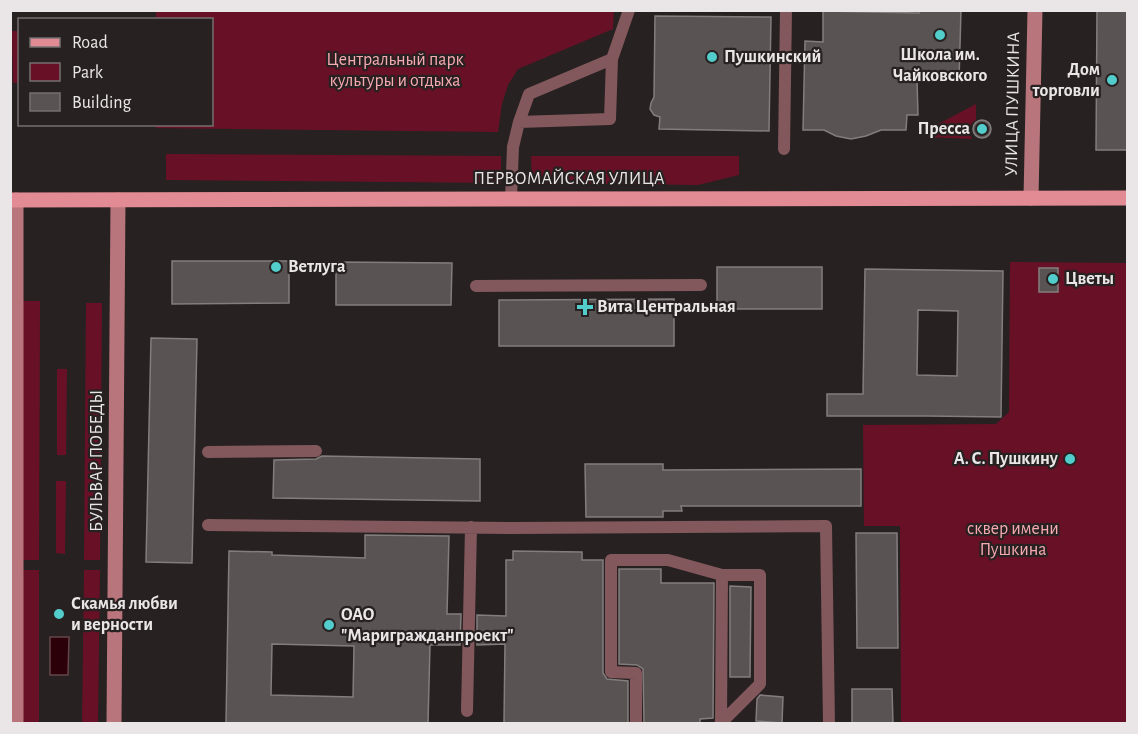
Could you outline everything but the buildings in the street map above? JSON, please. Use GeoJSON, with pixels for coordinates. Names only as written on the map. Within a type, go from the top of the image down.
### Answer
{"type":"FeatureCollection","features":[{"type":"Feature","properties":{"kind":"main road","name":"ПЕРВОМАЙСКАЯ УЛИЦА"},"geometry":{"type":"LineString","coordinates":[[13,200],[1128,198]]}},
{"type":"Feature","properties":{"kind":"street","name":"УЛИЦА ПУШКИНА"},"geometry":{"type":"LineString","coordinates":[[1031,198],[1035,10]]}},
{"type":"Feature","properties":{"kind":"street"},"geometry":{"type":"LineString","coordinates":[[13,200],[16,723]]}},
{"type":"Feature","properties":{"kind":"street","name":"БУЛЬВАР ПОБЕДЫ"},"geometry":{"type":"LineString","coordinates":[[114,723],[118,200]]}},
{"type":"Feature","properties":{"kind":"lane"},"geometry":{"type":"LineString","coordinates":[[519,122],[610,119],[612,59],[629,10]]}},
{"type":"Feature","properties":{"kind":"lane"},"geometry":{"type":"LineString","coordinates":[[784,149],[786,10]]}},
{"type":"Feature","properties":{"kind":"lane"},"geometry":{"type":"LineString","coordinates":[[511,199],[513,147],[529,94],[612,59]]}},
{"type":"Feature","properties":{"kind":"lane"},"geometry":{"type":"LineString","coordinates":[[476,286],[701,285]]}},
{"type":"Feature","properties":{"kind":"lane"},"geometry":{"type":"LineString","coordinates":[[208,452],[316,451]]}},
{"type":"Feature","properties":{"kind":"lane"},"geometry":{"type":"LineString","coordinates":[[208,525],[471,528],[826,526],[829,723]]}},
{"type":"Feature","properties":{"kind":"lane"},"geometry":{"type":"LineString","coordinates":[[467,711],[471,528]]}},
{"type":"Feature","properties":{"kind":"lane"},"geometry":{"type":"LineString","coordinates":[[636,723],[636,673],[611,672],[611,560],[668,560],[722,575],[760,575],[759,684],[720,723]]}},
{"type":"Feature","properties":{"kind":"lane"},"geometry":{"type":"LineString","coordinates":[[720,723],[722,575]]}},
{"type":"Feature","properties":{"kind":"green space","name":"Центральный парк культуры и отдыха"},"geometry":{"type":"Polygon","coordinates":[[[156,10],[614,11],[613,29],[518,69],[508,85],[502,104],[498,132],[156,128],[156,126],[213,126],[213,18],[156,18],[156,10]]]}},
{"type":"Feature","properties":{"kind":"green space"},"geometry":{"type":"Polygon","coordinates":[[[12,31],[18,31],[18,83],[13,83],[12,31]]]}},
{"type":"Feature","properties":{"kind":"green space"},"geometry":{"type":"Polygon","coordinates":[[[976,104],[976,120],[969,128],[972,139],[928,137],[929,129],[976,104]]]}},
{"type":"Feature","properties":{"kind":"green space"},"geometry":{"type":"Polygon","coordinates":[[[166,154],[501,156],[501,183],[166,180],[166,154]]]}},
{"type":"Feature","properties":{"kind":"green space"},"geometry":{"type":"Polygon","coordinates":[[[531,156],[739,156],[739,175],[698,185],[540,183],[532,179],[531,156]]]}},
{"type":"Feature","properties":{"kind":"green space","name":"сквер имени Пушкина"},"geometry":{"type":"Polygon","coordinates":[[[1010,262],[1127,263],[1127,723],[901,723],[900,526],[864,526],[863,425],[996,424],[1009,412],[1010,262]]]}},
{"type":"Feature","properties":{"kind":"green space"},"geometry":{"type":"Polygon","coordinates":[[[23,301],[40,301],[39,560],[22,560],[23,301]]]}},
{"type":"Feature","properties":{"kind":"green space"},"geometry":{"type":"Polygon","coordinates":[[[86,303],[102,303],[100,560],[84,560],[86,303]]]}},
{"type":"Feature","properties":{"kind":"green space"},"geometry":{"type":"Polygon","coordinates":[[[57,369],[67,369],[66,455],[57,455],[57,369]]]}},
{"type":"Feature","properties":{"kind":"green space"},"geometry":{"type":"Polygon","coordinates":[[[56,481],[66,481],[65,554],[56,553],[56,481]]]}},
{"type":"Feature","properties":{"kind":"green space"},"geometry":{"type":"Polygon","coordinates":[[[22,570],[39,570],[39,723],[22,724],[22,570]]]}},
{"type":"Feature","properties":{"kind":"green space"},"geometry":{"type":"Polygon","coordinates":[[[84,570],[100,570],[98,723],[82,723],[84,570]]]}},
{"type":"Feature","properties":{"kind":"shaded area"},"geometry":{"type":"Polygon","coordinates":[[[50,637],[69,637],[68,675],[50,675],[50,637]]]}},
{"type":"Feature","properties":{"kind":"place","name":"Школа им. Чайковского"},"geometry":{"type":"Point","coordinates":[940,35]}},
{"type":"Feature","properties":{"kind":"place","name":"Пушкинский"},"geometry":{"type":"Point","coordinates":[712,57]}},
{"type":"Feature","properties":{"kind":"place","name":"Дом торговли"},"geometry":{"type":"Point","coordinates":[1112,80]}},
{"type":"Feature","properties":{"kind":"place","name":"Пресса"},"geometry":{"type":"Point","coordinates":[982,129]}},
{"type":"Feature","properties":{"kind":"place","name":"Ветлуга"},"geometry":{"type":"Point","coordinates":[276,267]}},
{"type":"Feature","properties":{"kind":"place","name":"Цветы"},"geometry":{"type":"Point","coordinates":[1053,279]}},
{"type":"Feature","properties":{"kind":"place","name":"Вита Центральная"},"geometry":{"type":"Point","coordinates":[585,307]}},
{"type":"Feature","properties":{"kind":"place","name":"А. С. Пушкину"},"geometry":{"type":"Point","coordinates":[1070,459]}},
{"type":"Feature","properties":{"kind":"place","name":"Скамья любви и верности"},"geometry":{"type":"Point","coordinates":[59,614]}},
{"type":"Feature","properties":{"kind":"place","name":"OAO \"Маригражданпроект\""},"geometry":{"type":"Point","coordinates":[329,625]}}]}
